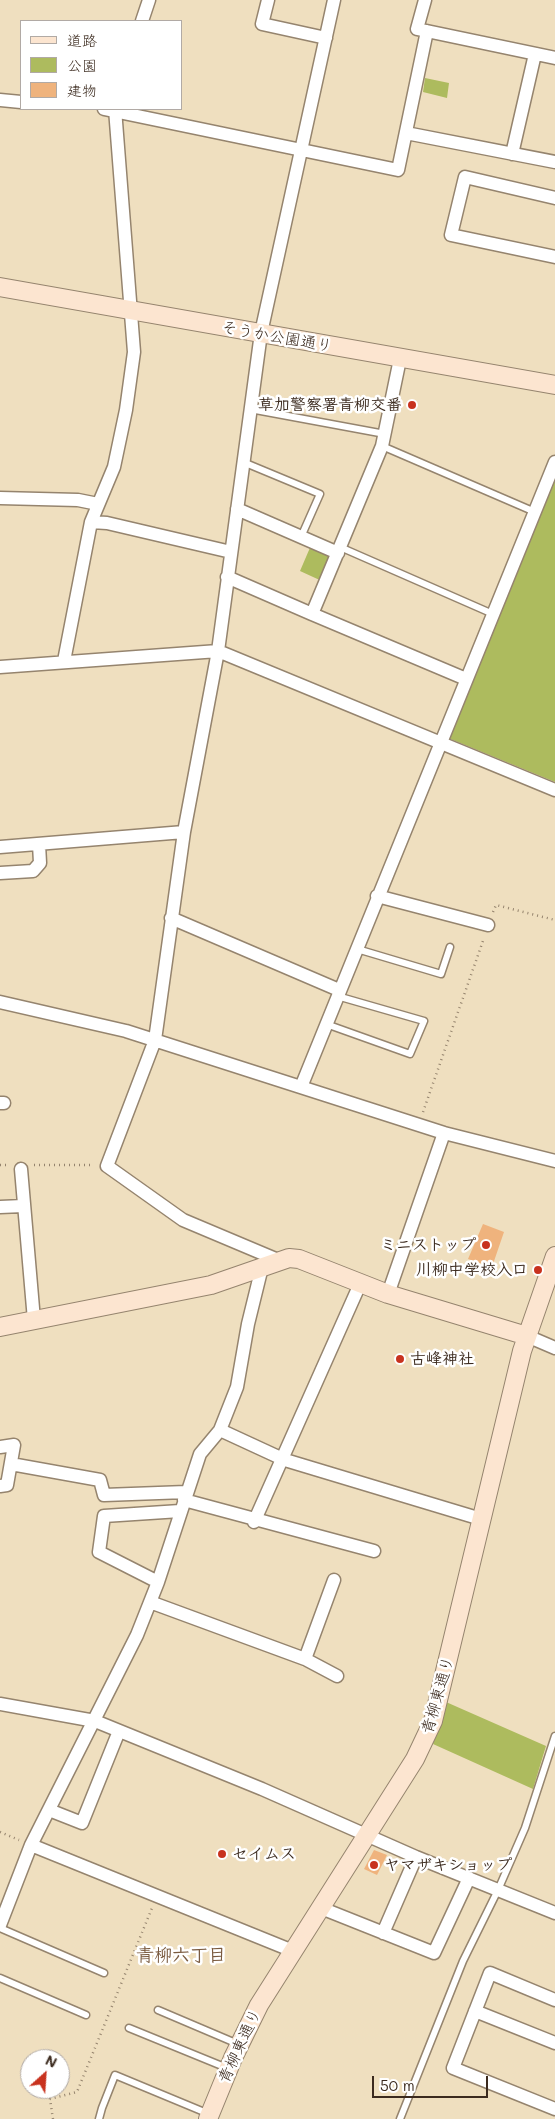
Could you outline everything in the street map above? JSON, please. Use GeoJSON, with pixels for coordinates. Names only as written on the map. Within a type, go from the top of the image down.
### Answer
{"type":"FeatureCollection","features":[{"type":"Feature","properties":{"kind":"street"},"geometry":{"type":"LineString","coordinates":[[142,20],[149,0]]}},
{"type":"Feature","properties":{"kind":"street"},"geometry":{"type":"LineString","coordinates":[[268,0],[262,24],[326,38]]}},
{"type":"Feature","properties":{"kind":"street"},"geometry":{"type":"LineString","coordinates":[[270,1264],[183,1220],[107,1165],[155,1040],[184,832],[218,651],[261,333],[334,0]]}},
{"type":"Feature","properties":{"kind":"street"},"geometry":{"type":"LineString","coordinates":[[425,0],[416,29],[555,58]]}},
{"type":"Feature","properties":{"kind":"street"},"geometry":{"type":"LineString","coordinates":[[116,110],[398,170],[427,31]]}},
{"type":"Feature","properties":{"kind":"street"},"geometry":{"type":"LineString","coordinates":[[512,154],[535,54]]}},
{"type":"Feature","properties":{"kind":"street"},"geometry":{"type":"LineString","coordinates":[[0,100],[20,102]]}},
{"type":"Feature","properties":{"kind":"street"},"geometry":{"type":"LineString","coordinates":[[64,662],[91,522],[114,467],[126,410],[134,352],[111,110]]}},
{"type":"Feature","properties":{"kind":"street"},"geometry":{"type":"LineString","coordinates":[[406,133],[555,162]]}},
{"type":"Feature","properties":{"kind":"street"},"geometry":{"type":"LineString","coordinates":[[555,198],[465,177],[451,235],[555,257]]}},
{"type":"Feature","properties":{"kind":"street","name":"そうか公園通り"},"geometry":{"type":"LineString","coordinates":[[0,287],[131,312],[555,385]]}},
{"type":"Feature","properties":{"kind":"street"},"geometry":{"type":"LineString","coordinates":[[312,614],[384,440],[400,359]]}},
{"type":"Feature","properties":{"kind":"street"},"geometry":{"type":"LineString","coordinates":[[301,1087],[377,896],[555,462]]}},
{"type":"Feature","properties":{"kind":"street"},"geometry":{"type":"LineString","coordinates":[[0,498],[78,500],[98,504]]}},
{"type":"Feature","properties":{"kind":"street"},"geometry":{"type":"LineString","coordinates":[[237,509],[301,538],[339,550]]}},
{"type":"Feature","properties":{"kind":"street"},"geometry":{"type":"LineString","coordinates":[[91,522],[107,523],[231,552]]}},
{"type":"Feature","properties":{"kind":"street"},"geometry":{"type":"LineString","coordinates":[[228,578],[466,679]]}},
{"type":"Feature","properties":{"kind":"street"},"geometry":{"type":"LineString","coordinates":[[0,667],[218,651],[555,790]]}},
{"type":"Feature","properties":{"kind":"street"},"geometry":{"type":"LineString","coordinates":[[0,847],[184,832]]}},
{"type":"Feature","properties":{"kind":"street"},"geometry":{"type":"LineString","coordinates":[[0,873],[33,871],[40,863],[39,844]]}},
{"type":"Feature","properties":{"kind":"street"},"geometry":{"type":"LineString","coordinates":[[377,896],[488,925]]}},
{"type":"Feature","properties":{"kind":"street"},"geometry":{"type":"LineString","coordinates":[[171,918],[338,993]]}},
{"type":"Feature","properties":{"kind":"street"},"geometry":{"type":"LineString","coordinates":[[0,1002],[98,1023],[444,1133],[555,1161]]}},
{"type":"Feature","properties":{"kind":"street"},"geometry":{"type":"LineString","coordinates":[[388,1294],[444,1133]]}},
{"type":"Feature","properties":{"kind":"street"},"geometry":{"type":"LineString","coordinates":[[20,1166],[34,1320]]}},
{"type":"Feature","properties":{"kind":"street"},"geometry":{"type":"LineString","coordinates":[[0,1207],[23,1206]]}},
{"type":"Feature","properties":{"kind":"street","name":"青柳東通り"},"geometry":{"type":"LineString","coordinates":[[209,2117],[239,2044],[259,2005],[415,1760],[433,1721],[526,1336],[555,1256]]}},
{"type":"Feature","properties":{"kind":"street"},"geometry":{"type":"LineString","coordinates":[[0,1327],[211,1285],[289,1258],[300,1259],[388,1294],[526,1336],[555,1348]]}},
{"type":"Feature","properties":{"kind":"street"},"geometry":{"type":"LineString","coordinates":[[1,1920],[31,1845],[138,1635],[158,1582],[200,1454],[220,1430],[237,1387],[248,1324],[270,1264]]}},
{"type":"Feature","properties":{"kind":"street"},"geometry":{"type":"LineString","coordinates":[[255,1520],[360,1284]]}},
{"type":"Feature","properties":{"kind":"street"},"geometry":{"type":"LineString","coordinates":[[220,1430],[282,1458],[481,1519]]}},
{"type":"Feature","properties":{"kind":"street"},"geometry":{"type":"LineString","coordinates":[[0,1447],[14,1445],[7,1485],[0,1486]]}},
{"type":"Feature","properties":{"kind":"street"},"geometry":{"type":"LineString","coordinates":[[11,1464],[100,1480],[104,1495],[184,1501],[374,1551]]}},
{"type":"Feature","properties":{"kind":"street"},"geometry":{"type":"LineString","coordinates":[[158,1582],[99,1552],[104,1516],[184,1501]]}},
{"type":"Feature","properties":{"kind":"street"},"geometry":{"type":"LineString","coordinates":[[305,1659],[334,1580]]}},
{"type":"Feature","properties":{"kind":"street"},"geometry":{"type":"LineString","coordinates":[[150,1602],[305,1659],[336,1676]]}},
{"type":"Feature","properties":{"kind":"street"},"geometry":{"type":"LineString","coordinates":[[0,1704],[95,1721],[262,1789],[416,1857],[555,1913]]}},
{"type":"Feature","properties":{"kind":"street"},"geometry":{"type":"LineString","coordinates":[[49,1810],[82,1824],[119,1731]]}},
{"type":"Feature","properties":{"kind":"street"},"geometry":{"type":"LineString","coordinates":[[31,1845],[293,1951]]}},
{"type":"Feature","properties":{"kind":"street"},"geometry":{"type":"LineString","coordinates":[[383,1933],[416,1857]]}},
{"type":"Feature","properties":{"kind":"street"},"geometry":{"type":"LineString","coordinates":[[321,1908],[434,1953],[469,1878]]}},
{"type":"Feature","properties":{"kind":"street"},"geometry":{"type":"LineString","coordinates":[[555,2000],[490,1973],[453,2068],[555,2109]]}},
{"type":"Feature","properties":{"kind":"street"},"geometry":{"type":"LineString","coordinates":[[475,2011],[555,2043]]}},
{"type":"Feature","properties":{"kind":"lane"},"geometry":{"type":"LineString","coordinates":[[250,409],[384,440],[536,512]]}},
{"type":"Feature","properties":{"kind":"lane"},"geometry":{"type":"LineString","coordinates":[[243,462],[320,494],[301,538]]}},
{"type":"Feature","properties":{"kind":"lane"},"geometry":{"type":"LineString","coordinates":[[339,550],[493,614]]}},
{"type":"Feature","properties":{"kind":"lane"},"geometry":{"type":"LineString","coordinates":[[356,949],[440,974],[450,947]]}},
{"type":"Feature","properties":{"kind":"lane"},"geometry":{"type":"LineString","coordinates":[[326,1024],[410,1054],[424,1021],[338,993]]}},
{"type":"Feature","properties":{"kind":"lane"},"geometry":{"type":"LineString","coordinates":[[400,2119],[463,1961],[498,1890],[525,1828],[555,1736]]}},
{"type":"Feature","properties":{"kind":"lane"},"geometry":{"type":"LineString","coordinates":[[1,1920],[104,1973]]}},
{"type":"Feature","properties":{"kind":"lane"},"geometry":{"type":"LineString","coordinates":[[0,1978],[86,2015]]}},
{"type":"Feature","properties":{"kind":"lane"},"geometry":{"type":"LineString","coordinates":[[158,2010],[239,2044]]}},
{"type":"Feature","properties":{"kind":"lane"},"geometry":{"type":"LineString","coordinates":[[129,2028],[228,2069]]}},
{"type":"Feature","properties":{"kind":"lane"},"geometry":{"type":"LineString","coordinates":[[99,2119],[115,2075],[209,2117]]}},
{"type":"Feature","properties":{"kind":"path"},"geometry":{"type":"LineString","coordinates":[[418,1125],[496,905],[555,920]]}},
{"type":"Feature","properties":{"kind":"path"},"geometry":{"type":"LineString","coordinates":[[0,1165],[107,1165]]}},
{"type":"Feature","properties":{"kind":"path"},"geometry":{"type":"LineString","coordinates":[[0,1832],[31,1845]]}},
{"type":"Feature","properties":{"kind":"path"},"geometry":{"type":"LineString","coordinates":[[53,2119],[50,2099],[77,2092],[157,1896]]}},
{"type":"Feature","properties":{"kind":"green space"},"geometry":{"type":"Polygon","coordinates":[[[425,78],[449,83],[447,98],[423,92],[425,78]]]}},
{"type":"Feature","properties":{"kind":"green space"},"geometry":{"type":"Polygon","coordinates":[[[555,480],[555,782],[448,738],[555,480]]]}},
{"type":"Feature","properties":{"kind":"green space"},"geometry":{"type":"Polygon","coordinates":[[[312,543],[336,554],[324,582],[300,571],[312,543]]]}},
{"type":"Feature","properties":{"kind":"green space"},"geometry":{"type":"Polygon","coordinates":[[[446,1702],[546,1746],[533,1789],[433,1744],[446,1702]]]}},
{"type":"Feature","properties":{"kind":"building"},"geometry":{"type":"Polygon","coordinates":[[[483,1224],[504,1232],[492,1267],[468,1259],[483,1224]]]}},
{"type":"Feature","properties":{"kind":"building"},"geometry":{"type":"Polygon","coordinates":[[[374,1850],[387,1855],[377,1875],[364,1869],[374,1850]]]}},
{"type":"Feature","properties":{"kind":"place","name":"草加警察署青柳交番"},"geometry":{"type":"Point","coordinates":[412,405]}},
{"type":"Feature","properties":{"kind":"place","name":"ミニストップ"},"geometry":{"type":"Point","coordinates":[486,1245]}},
{"type":"Feature","properties":{"kind":"place","name":"川柳中学校入口"},"geometry":{"type":"Point","coordinates":[538,1270]}},
{"type":"Feature","properties":{"kind":"place","name":"古峰神社"},"geometry":{"type":"Point","coordinates":[400,1359]}},
{"type":"Feature","properties":{"kind":"place","name":"セイムス"},"geometry":{"type":"Point","coordinates":[222,1854]}},
{"type":"Feature","properties":{"kind":"place","name":"ヤマザキショップ"},"geometry":{"type":"Point","coordinates":[374,1865]}},
{"type":"Feature","properties":{"kind":"district","name":"青柳六丁目"},"geometry":{"type":"Point","coordinates":[181,1955]}}]}
